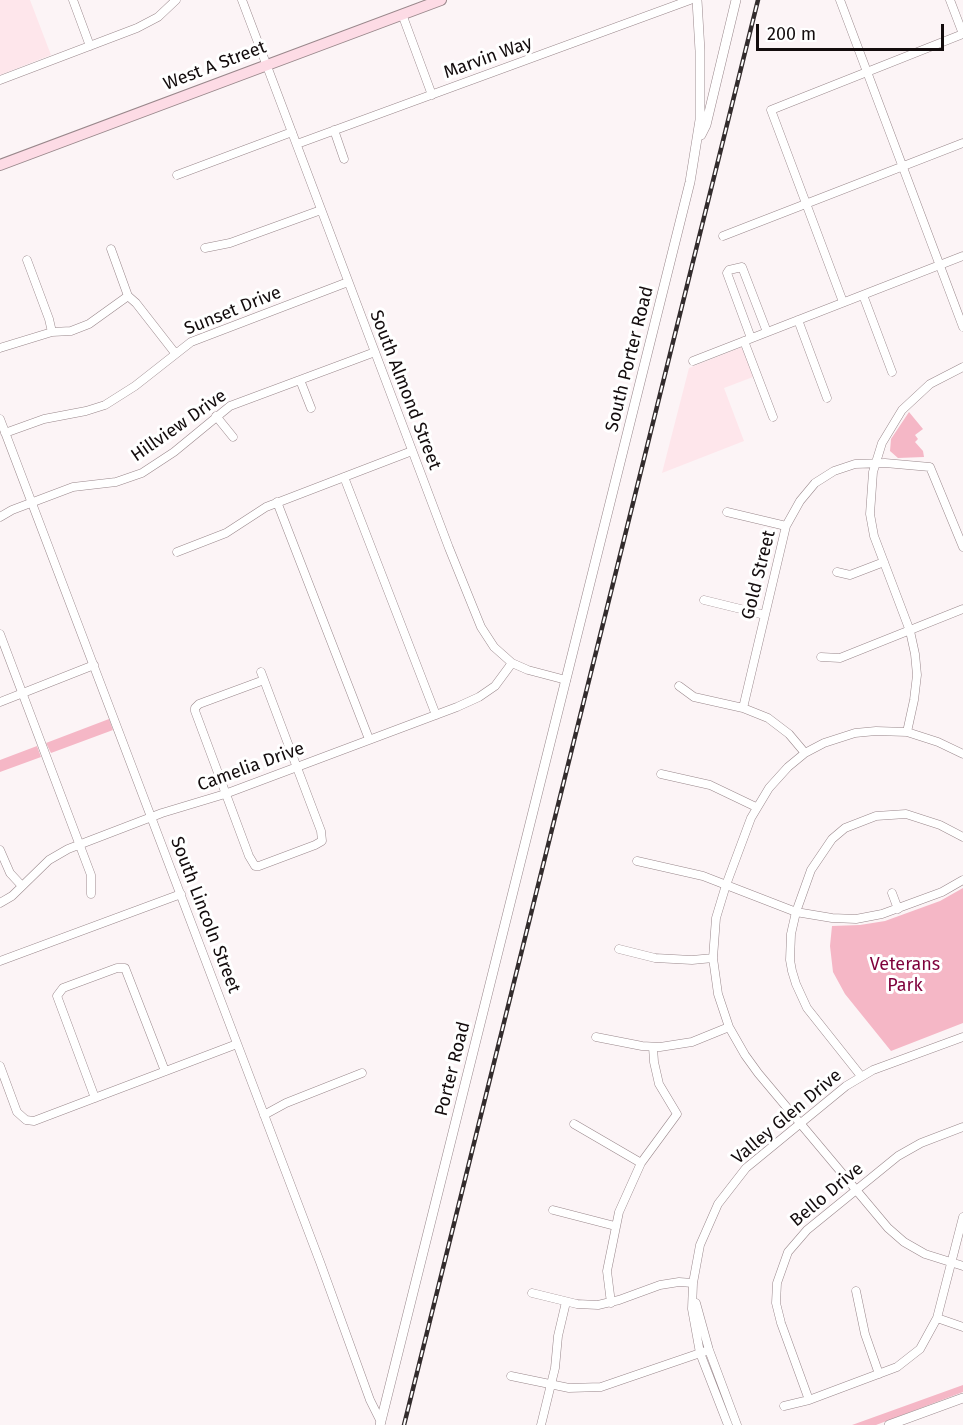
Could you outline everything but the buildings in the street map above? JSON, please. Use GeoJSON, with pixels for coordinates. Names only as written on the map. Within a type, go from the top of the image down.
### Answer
{"type":"FeatureCollection","features":[{"type":"Feature","properties":{"kind":"main road","name":"West A Street"},"geometry":{"type":"LineString","coordinates":[[0,165],[441,0]]}},
{"type":"Feature","properties":{"kind":"street"},"geometry":{"type":"LineString","coordinates":[[73,0],[90,46]]}},
{"type":"Feature","properties":{"kind":"street","name":"South Almond Street"},"geometry":{"type":"LineString","coordinates":[[242,0],[481,627],[494,647],[512,663],[528,670],[566,680]]}},
{"type":"Feature","properties":{"kind":"street","name":"Marvin Way"},"geometry":{"type":"LineString","coordinates":[[297,144],[690,0]]}},
{"type":"Feature","properties":{"kind":"street","name":"South Porter Road"},"geometry":{"type":"LineString","coordinates":[[557,721],[681,222],[697,143],[701,83],[697,0]]}},
{"type":"Feature","properties":{"kind":"street"},"geometry":{"type":"LineString","coordinates":[[697,143],[706,125],[736,0]]}},
{"type":"Feature","properties":{"kind":"street"},"geometry":{"type":"LineString","coordinates":[[840,0],[963,327]]}},
{"type":"Feature","properties":{"kind":"street"},"geometry":{"type":"LineString","coordinates":[[843,302],[771,110],[963,34],[950,0]]}},
{"type":"Feature","properties":{"kind":"street"},"geometry":{"type":"LineString","coordinates":[[0,80],[158,17],[173,1]]}},
{"type":"Feature","properties":{"kind":"street"},"geometry":{"type":"LineString","coordinates":[[402,14],[432,95]]}},
{"type":"Feature","properties":{"kind":"street"},"geometry":{"type":"LineString","coordinates":[[334,130],[345,159]]}},
{"type":"Feature","properties":{"kind":"street"},"geometry":{"type":"LineString","coordinates":[[177,175],[292,132]]}},
{"type":"Feature","properties":{"kind":"street"},"geometry":{"type":"LineString","coordinates":[[723,236],[963,143]]}},
{"type":"Feature","properties":{"kind":"street"},"geometry":{"type":"LineString","coordinates":[[205,248],[230,243],[321,210]]}},
{"type":"Feature","properties":{"kind":"street"},"geometry":{"type":"LineString","coordinates":[[111,249],[128,296],[175,353]]}},
{"type":"Feature","properties":{"kind":"street"},"geometry":{"type":"LineString","coordinates":[[693,361],[963,256]]}},
{"type":"Feature","properties":{"kind":"street"},"geometry":{"type":"LineString","coordinates":[[27,260],[52,332]]}},
{"type":"Feature","properties":{"kind":"street"},"geometry":{"type":"LineString","coordinates":[[767,332],[742,267],[729,270],[727,273],[773,417]]}},
{"type":"Feature","properties":{"kind":"street","name":"Sunset Drive"},"geometry":{"type":"LineString","coordinates":[[5,433],[44,419],[80,413],[105,405],[135,386],[183,346],[348,282]]}},
{"type":"Feature","properties":{"kind":"street"},"geometry":{"type":"LineString","coordinates":[[863,295],[892,372]]}},
{"type":"Feature","properties":{"kind":"street"},"geometry":{"type":"LineString","coordinates":[[0,348],[52,332],[71,331],[89,324],[128,296]]}},
{"type":"Feature","properties":{"kind":"street"},"geometry":{"type":"LineString","coordinates":[[798,320],[827,398]]}},
{"type":"Feature","properties":{"kind":"street","name":"Hillview Drive"},"geometry":{"type":"LineString","coordinates":[[0,517],[73,487],[116,482],[142,473],[174,453],[230,406],[375,352]]}},
{"type":"Feature","properties":{"kind":"street"},"geometry":{"type":"LineString","coordinates":[[907,732],[917,675],[915,654],[910,631],[874,536],[870,514],[870,495],[875,464],[886,435],[902,410],[930,384],[963,367]]}},
{"type":"Feature","properties":{"kind":"street"},"geometry":{"type":"LineString","coordinates":[[300,380],[311,408]]}},
{"type":"Feature","properties":{"kind":"street"},"geometry":{"type":"LineString","coordinates":[[216,416],[233,437]]}},
{"type":"Feature","properties":{"kind":"street","name":"South Lincoln Street"},"geometry":{"type":"LineString","coordinates":[[0,419],[381,1424]]}},
{"type":"Feature","properties":{"kind":"street"},"geometry":{"type":"LineString","coordinates":[[177,552],[226,533],[257,512],[277,502],[412,451]]}},
{"type":"Feature","properties":{"kind":"street","name":"Gold Street"},"geometry":{"type":"LineString","coordinates":[[742,708],[786,526],[800,501],[815,483],[834,471],[855,464],[930,467],[963,547]]}},
{"type":"Feature","properties":{"kind":"street"},"geometry":{"type":"LineString","coordinates":[[344,477],[436,715]]}},
{"type":"Feature","properties":{"kind":"street"},"geometry":{"type":"LineString","coordinates":[[277,502],[369,739]]}},
{"type":"Feature","properties":{"kind":"street"},"geometry":{"type":"LineString","coordinates":[[727,512],[786,526]]}},
{"type":"Feature","properties":{"kind":"street"},"geometry":{"type":"LineString","coordinates":[[837,572],[850,575],[884,562]]}},
{"type":"Feature","properties":{"kind":"street"},"geometry":{"type":"LineString","coordinates":[[704,600],[765,615]]}},
{"type":"Feature","properties":{"kind":"street"},"geometry":{"type":"LineString","coordinates":[[821,657],[840,658],[963,609]]}},
{"type":"Feature","properties":{"kind":"street"},"geometry":{"type":"LineString","coordinates":[[0,634],[91,875],[92,894]]}},
{"type":"Feature","properties":{"kind":"street","name":"Camelia Drive"},"geometry":{"type":"LineString","coordinates":[[0,903],[12,896],[49,860],[79,844],[152,817],[225,794],[436,715],[487,692],[502,678],[512,663]]}},
{"type":"Feature","properties":{"kind":"street"},"geometry":{"type":"LineString","coordinates":[[0,702],[94,665]]}},
{"type":"Feature","properties":{"kind":"street"},"geometry":{"type":"LineString","coordinates":[[261,672],[321,831],[322,841],[264,865],[255,866],[225,794],[195,714],[195,708],[264,680]]}},
{"type":"Feature","properties":{"kind":"street"},"geometry":{"type":"LineString","coordinates":[[679,686],[694,697],[742,708],[768,718],[789,734],[805,753]]}},
{"type":"Feature","properties":{"kind":"street","name":"Porter Road"},"geometry":{"type":"LineString","coordinates":[[381,1424],[557,721]]}},
{"type":"Feature","properties":{"kind":"street"},"geometry":{"type":"LineString","coordinates":[[963,754],[938,742],[907,732],[876,731],[855,733],[824,743],[805,753],[788,767],[756,807],[716,918],[713,958],[718,994],[729,1027],[745,1055],[880,1219],[904,1242],[925,1254],[963,1266]]}},
{"type":"Feature","properties":{"kind":"street"},"geometry":{"type":"LineString","coordinates":[[661,774],[710,785],[756,807]]}},
{"type":"Feature","properties":{"kind":"street"},"geometry":{"type":"LineString","coordinates":[[861,1076],[807,1008],[795,984],[790,947],[796,912],[811,870],[821,854],[839,834],[861,820],[884,814],[906,814],[940,825],[963,837]]}},
{"type":"Feature","properties":{"kind":"street"},"geometry":{"type":"LineString","coordinates":[[0,850],[10,873],[22,886]]}},
{"type":"Feature","properties":{"kind":"street"},"geometry":{"type":"LineString","coordinates":[[637,861],[703,876],[796,912],[832,918],[856,919],[882,915],[942,892],[963,880]]}},
{"type":"Feature","properties":{"kind":"street"},"geometry":{"type":"LineString","coordinates":[[892,893],[898,909]]}},
{"type":"Feature","properties":{"kind":"street"},"geometry":{"type":"LineString","coordinates":[[0,961],[181,894]]}},
{"type":"Feature","properties":{"kind":"street"},"geometry":{"type":"LineString","coordinates":[[619,949],[655,958],[692,960],[713,958]]}},
{"type":"Feature","properties":{"kind":"street"},"geometry":{"type":"LineString","coordinates":[[95,1098],[57,994],[63,988],[123,967],[127,971],[165,1071]]}},
{"type":"Feature","properties":{"kind":"street"},"geometry":{"type":"LineString","coordinates":[[596,1037],[653,1047],[692,1042],[729,1027]]}},
{"type":"Feature","properties":{"kind":"street","name":"Valley Glen Drive"},"geometry":{"type":"LineString","coordinates":[[728,1425],[700,1353],[692,1309],[693,1283],[703,1238],[721,1198],[746,1168],[800,1122],[861,1076],[963,1036]]}},
{"type":"Feature","properties":{"kind":"street"},"geometry":{"type":"LineString","coordinates":[[0,1066],[3,1082],[17,1112],[26,1119],[34,1121],[237,1044]]}},
{"type":"Feature","properties":{"kind":"street"},"geometry":{"type":"LineString","coordinates":[[611,1303],[607,1270],[615,1226],[627,1190],[641,1163],[677,1113],[659,1084],[653,1047]]}},
{"type":"Feature","properties":{"kind":"street"},"geometry":{"type":"LineString","coordinates":[[264,1115],[285,1103],[362,1073]]}},
{"type":"Feature","properties":{"kind":"street"},"geometry":{"type":"LineString","coordinates":[[574,1124],[641,1163]]}},
{"type":"Feature","properties":{"kind":"street","name":"Bello Drive"},"geometry":{"type":"LineString","coordinates":[[809,1400],[778,1313],[777,1283],[783,1262],[807,1230],[909,1149],[963,1127]]}},
{"type":"Feature","properties":{"kind":"street"},"geometry":{"type":"LineString","coordinates":[[552,1210],[615,1226]]}},
{"type":"Feature","properties":{"kind":"street"},"geometry":{"type":"LineString","coordinates":[[784,1406],[809,1400],[879,1374],[910,1358],[927,1338],[937,1318],[963,1217]]}},
{"type":"Feature","properties":{"kind":"street"},"geometry":{"type":"LineString","coordinates":[[532,1293],[566,1302],[598,1305],[611,1303],[660,1285],[679,1282],[693,1283]]}},
{"type":"Feature","properties":{"kind":"street","name":"Valley Glen Drive"},"geometry":{"type":"LineString","coordinates":[[693,1283],[709,1350],[737,1425]]}},
{"type":"Feature","properties":{"kind":"street"},"geometry":{"type":"LineString","coordinates":[[856,1292],[864,1334],[879,1374]]}},
{"type":"Feature","properties":{"kind":"street"},"geometry":{"type":"LineString","coordinates":[[541,1425],[555,1368],[558,1336],[566,1302]]}},
{"type":"Feature","properties":{"kind":"street"},"geometry":{"type":"LineString","coordinates":[[937,1318],[963,1327]]}},
{"type":"Feature","properties":{"kind":"street"},"geometry":{"type":"LineString","coordinates":[[511,1376],[551,1386],[601,1387],[709,1350]]}},
{"type":"Feature","properties":{"kind":"street"},"geometry":{"type":"LineString","coordinates":[[890,1425],[963,1398]]}},
{"type":"Feature","properties":{"kind":"shaded area"},"geometry":{"type":"Polygon","coordinates":[[[0,0],[30,0],[51,55],[0,75],[0,0]]]}},
{"type":"Feature","properties":{"kind":"shaded area"},"geometry":{"type":"Polygon","coordinates":[[[742,347],[753,377],[724,388],[744,441],[662,473],[689,368],[742,347]]]}},
{"type":"Feature","properties":{"kind":"green space"},"geometry":{"type":"Polygon","coordinates":[[[909,412],[923,429],[915,435],[918,439],[915,442],[923,451],[924,457],[898,458],[890,451],[891,439],[909,412]]]}},
{"type":"Feature","properties":{"kind":"green space"},"geometry":{"type":"Polygon","coordinates":[[[109,719],[113,730],[51,753],[46,743],[109,719]]]}},
{"type":"Feature","properties":{"kind":"green space"},"geometry":{"type":"Polygon","coordinates":[[[37,746],[41,757],[0,772],[0,760],[37,746]]]}},
{"type":"Feature","properties":{"kind":"green space","name":"Veterans Park"},"geometry":{"type":"Polygon","coordinates":[[[963,888],[963,1023],[891,1051],[845,994],[833,972],[830,946],[832,926],[885,921],[940,901],[963,888]]]}},
{"type":"Feature","properties":{"kind":"green space"},"geometry":{"type":"Polygon","coordinates":[[[963,1385],[963,1392],[876,1425],[852,1425],[963,1385]]]}},
{"type":"Feature","properties":{"kind":"railway"},"geometry":{"type":"LineString","coordinates":[[404,1425],[758,0]]}}]}
